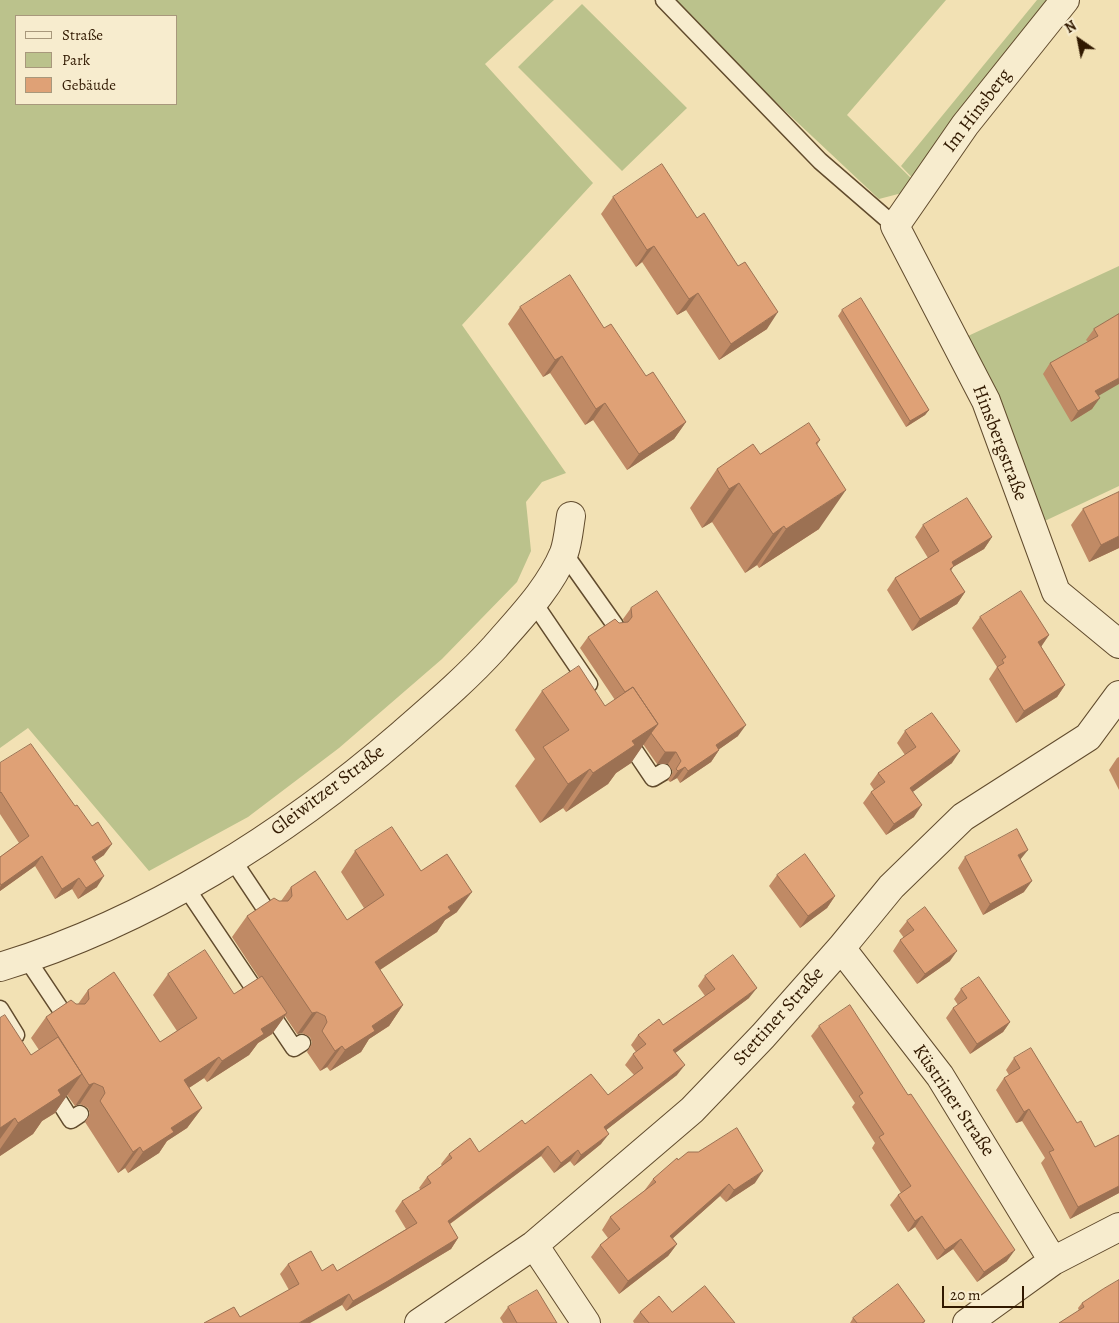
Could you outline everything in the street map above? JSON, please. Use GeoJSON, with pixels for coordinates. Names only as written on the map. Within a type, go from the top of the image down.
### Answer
{"type":"FeatureCollection","features":[{"type":"Feature","properties":{"kind":"street","name":"Im Hinsberg"},"geometry":{"type":"LineString","coordinates":[[895,226],[965,125],[1065,0]]}},
{"type":"Feature","properties":{"kind":"street","name":"Hinsbergstraße"},"geometry":{"type":"LineString","coordinates":[[895,226],[986,402],[1056,592],[1119,644]]}},
{"type":"Feature","properties":{"kind":"street","name":"Gleiwitzer Straße"},"geometry":{"type":"LineString","coordinates":[[0,968],[44,954],[155,903],[249,850],[360,770],[464,681],[534,603],[564,552],[571,516]]}},
{"type":"Feature","properties":{"kind":"street","name":"Stettiner Straße"},"geometry":{"type":"LineString","coordinates":[[419,1323],[534,1245],[692,1110],[763,1036],[841,948],[891,887],[962,817],[1088,737],[1119,695]]}},
{"type":"Feature","properties":{"kind":"street","name":"Küstriner Straße"},"geometry":{"type":"LineString","coordinates":[[841,948],[940,1076],[1053,1261]]}},
{"type":"Feature","properties":{"kind":"street"},"geometry":{"type":"LineString","coordinates":[[967,1323],[1053,1261],[1119,1227]]}},
{"type":"Feature","properties":{"kind":"street"},"geometry":{"type":"LineString","coordinates":[[534,1245],[586,1323]]}},
{"type":"Feature","properties":{"kind":"lane"},"geometry":{"type":"LineString","coordinates":[[664,0],[820,161],[895,226]]}},
{"type":"Feature","properties":{"kind":"lane"},"geometry":{"type":"LineString","coordinates":[[564,552],[615,625]]}},
{"type":"Feature","properties":{"kind":"lane"},"geometry":{"type":"LineString","coordinates":[[534,603],[599,698]]}},
{"type":"Feature","properties":{"kind":"lane"},"geometry":{"type":"LineString","coordinates":[[615,722],[653,778],[663,772]]}},
{"type":"Feature","properties":{"kind":"lane"},"geometry":{"type":"LineString","coordinates":[[232,859],[268,913]]}},
{"type":"Feature","properties":{"kind":"lane"},"geometry":{"type":"LineString","coordinates":[[185,886],[294,1048],[302,1043]]}},
{"type":"Feature","properties":{"kind":"lane"},"geometry":{"type":"LineString","coordinates":[[28,959],[65,1016]]}},
{"type":"Feature","properties":{"kind":"lane"},"geometry":{"type":"LineString","coordinates":[[0,1009],[26,1049]]}},
{"type":"Feature","properties":{"kind":"lane"},"geometry":{"type":"LineString","coordinates":[[41,1072],[71,1120],[80,1114]]}},
{"type":"Feature","properties":{"kind":"green space"},"geometry":{"type":"Polygon","coordinates":[[[0,0],[554,0],[485,64],[593,183],[462,325],[566,473],[542,482],[526,502],[531,551],[517,582],[442,659],[339,748],[248,817],[149,871],[28,728],[0,748],[0,0]]]}},
{"type":"Feature","properties":{"kind":"green space"},"geometry":{"type":"Polygon","coordinates":[[[667,0],[946,0],[847,115],[921,188],[879,199],[667,0]]]}},
{"type":"Feature","properties":{"kind":"green space"},"geometry":{"type":"Polygon","coordinates":[[[1037,0],[1064,0],[921,187],[901,166],[1037,0]]]}},
{"type":"Feature","properties":{"kind":"green space"},"geometry":{"type":"Polygon","coordinates":[[[582,4],[687,108],[622,171],[518,67],[582,4]]]}},
{"type":"Feature","properties":{"kind":"green space"},"geometry":{"type":"Polygon","coordinates":[[[1119,266],[1119,486],[1032,527],[955,342],[1119,266]]]}},
{"type":"Feature","properties":{"kind":"building"},"geometry":{"type":"Polygon","coordinates":[[[662,164],[697,218],[704,213],[738,266],[745,262],[778,312],[731,344],[698,293],[689,299],[654,246],[647,250],[613,197],[662,164]]]}},
{"type":"Feature","properties":{"kind":"building"},"geometry":{"type":"Polygon","coordinates":[[[570,275],[604,328],[611,324],[646,376],[653,372],[686,422],[639,454],[605,403],[596,409],[562,356],[555,360],[520,307],[570,275]]]}},
{"type":"Feature","properties":{"kind":"building"},"geometry":{"type":"Polygon","coordinates":[[[861,298],[929,410],[910,421],[842,310],[861,298]]]}},
{"type":"Feature","properties":{"kind":"building"},"geometry":{"type":"Polygon","coordinates":[[[1119,314],[1119,378],[1095,391],[1100,398],[1078,411],[1050,363],[1098,336],[1094,329],[1119,314]]]}},
{"type":"Feature","properties":{"kind":"building"},"geometry":{"type":"Polygon","coordinates":[[[809,423],[820,440],[816,443],[846,490],[786,529],[784,526],[773,534],[739,483],[729,489],[717,469],[753,444],[760,454],[809,423]]]}},
{"type":"Feature","properties":{"kind":"building"},"geometry":{"type":"Polygon","coordinates":[[[1119,492],[1119,536],[1101,545],[1083,509],[1119,492]]]}},
{"type":"Feature","properties":{"kind":"building"},"geometry":{"type":"Polygon","coordinates":[[[967,498],[992,537],[952,562],[954,566],[950,569],[965,592],[920,619],[895,578],[939,551],[923,525],[967,498]]]}},
{"type":"Feature","properties":{"kind":"building"},"geometry":{"type":"Polygon","coordinates":[[[657,591],[746,725],[716,745],[719,750],[688,771],[685,767],[678,771],[676,769],[681,761],[676,752],[665,752],[651,733],[658,724],[633,687],[625,692],[588,637],[615,619],[619,623],[628,622],[632,617],[631,608],[657,591]]]}},
{"type":"Feature","properties":{"kind":"building"},"geometry":{"type":"Polygon","coordinates":[[[1021,591],[1049,635],[1038,642],[1065,685],[1024,711],[997,667],[1004,663],[1002,660],[1006,657],[980,617],[1021,591]]]}},
{"type":"Feature","properties":{"kind":"building"},"geometry":{"type":"Polygon","coordinates":[[[579,666],[605,706],[633,687],[658,724],[632,741],[635,745],[593,773],[590,769],[568,784],[543,747],[569,730],[542,691],[579,666]]]}},
{"type":"Feature","properties":{"kind":"building"},"geometry":{"type":"Polygon","coordinates":[[[932,713],[960,751],[910,788],[922,805],[894,824],[871,792],[885,782],[878,773],[916,747],[905,731],[932,713]]]}},
{"type":"Feature","properties":{"kind":"building"},"geometry":{"type":"Polygon","coordinates":[[[31,744],[75,806],[77,805],[92,826],[98,822],[112,844],[92,857],[104,876],[86,888],[79,878],[62,889],[42,856],[1,885],[0,883],[0,857],[29,836],[0,793],[0,763],[31,744]]]}},
{"type":"Feature","properties":{"kind":"building"},"geometry":{"type":"Polygon","coordinates":[[[392,827],[421,871],[447,854],[472,892],[448,907],[451,911],[375,962],[403,1005],[372,1026],[375,1031],[345,1050],[342,1046],[335,1051],[322,1031],[327,1022],[325,1016],[317,1012],[312,1013],[247,916],[274,898],[279,901],[288,901],[292,896],[291,887],[315,871],[347,920],[384,895],[355,851],[392,827]]]}},
{"type":"Feature","properties":{"kind":"building"},"geometry":{"type":"Polygon","coordinates":[[[1017,829],[1028,850],[1018,855],[1032,881],[990,904],[965,857],[1017,829]]]}},
{"type":"Feature","properties":{"kind":"building"},"geometry":{"type":"Polygon","coordinates":[[[805,854],[835,896],[808,916],[777,875],[805,854]]]}},
{"type":"Feature","properties":{"kind":"building"},"geometry":{"type":"Polygon","coordinates":[[[925,907],[957,951],[925,974],[900,940],[914,930],[907,921],[925,907]]]}},
{"type":"Feature","properties":{"kind":"building"},"geometry":{"type":"Polygon","coordinates":[[[205,950],[234,994],[262,976],[287,1013],[261,1029],[264,1034],[222,1061],[219,1057],[184,1080],[202,1108],[171,1128],[174,1132],[143,1152],[140,1147],[133,1152],[100,1101],[105,1093],[103,1087],[94,1083],[89,1085],[46,1017],[71,1000],[76,1004],[85,1004],[89,999],[88,990],[114,972],[160,1042],[197,1018],[168,974],[205,950]]]}},
{"type":"Feature","properties":{"kind":"building"},"geometry":{"type":"Polygon","coordinates":[[[733,955],[757,988],[673,1050],[685,1065],[604,1127],[609,1134],[581,1155],[578,1150],[561,1163],[548,1146],[448,1221],[458,1238],[353,1301],[349,1294],[299,1323],[204,1323],[234,1307],[240,1317],[299,1284],[288,1264],[311,1251],[322,1271],[333,1264],[337,1271],[417,1223],[402,1201],[431,1183],[427,1177],[452,1158],[449,1154],[470,1138],[479,1152],[522,1120],[525,1124],[591,1074],[608,1095],[643,1068],[633,1054],[646,1044],[638,1035],[659,1019],[663,1025],[715,989],[705,976],[733,955]]]}},
{"type":"Feature","properties":{"kind":"building"},"geometry":{"type":"Polygon","coordinates":[[[979,977],[1010,1022],[977,1044],[953,1008],[967,998],[961,989],[979,977]]]}},
{"type":"Feature","properties":{"kind":"building"},"geometry":{"type":"Polygon","coordinates":[[[850,1005],[908,1095],[911,1094],[1015,1250],[984,1272],[961,1239],[945,1250],[922,1216],[915,1221],[898,1195],[911,1186],[879,1137],[884,1134],[859,1096],[863,1093],[819,1026],[850,1005]]]}},
{"type":"Feature","properties":{"kind":"building"},"geometry":{"type":"Polygon","coordinates":[[[5,1015],[31,1055],[58,1037],[82,1074],[58,1090],[61,1095],[18,1123],[15,1118],[0,1128],[0,1018],[5,1015]]]}},
{"type":"Feature","properties":{"kind":"building"},"geometry":{"type":"Polygon","coordinates":[[[1031,1048],[1077,1123],[1081,1121],[1095,1147],[1119,1135],[1119,1186],[1078,1207],[1049,1152],[1054,1150],[1029,1109],[1024,1112],[1004,1078],[1020,1068],[1014,1058],[1031,1048]]]}},
{"type":"Feature","properties":{"kind":"building"},"geometry":{"type":"Polygon","coordinates":[[[737,1128],[763,1171],[734,1190],[729,1184],[670,1236],[677,1244],[628,1281],[600,1245],[620,1229],[610,1217],[656,1182],[653,1179],[677,1158],[678,1160],[688,1152],[698,1152],[737,1128]]]}},
{"type":"Feature","properties":{"kind":"building"},"geometry":{"type":"Polygon","coordinates":[[[1119,1280],[1119,1323],[1059,1323],[1084,1307],[1082,1303],[1119,1280]]]}},
{"type":"Feature","properties":{"kind":"building"},"geometry":{"type":"Polygon","coordinates":[[[898,1284],[925,1321],[922,1323],[857,1323],[853,1318],[898,1284]]]}},
{"type":"Feature","properties":{"kind":"building"},"geometry":{"type":"Polygon","coordinates":[[[705,1286],[735,1323],[649,1323],[640,1312],[659,1296],[672,1312],[705,1286]]]}},
{"type":"Feature","properties":{"kind":"building"},"geometry":{"type":"Polygon","coordinates":[[[537,1290],[557,1323],[517,1323],[508,1307],[537,1290]]]}}]}
